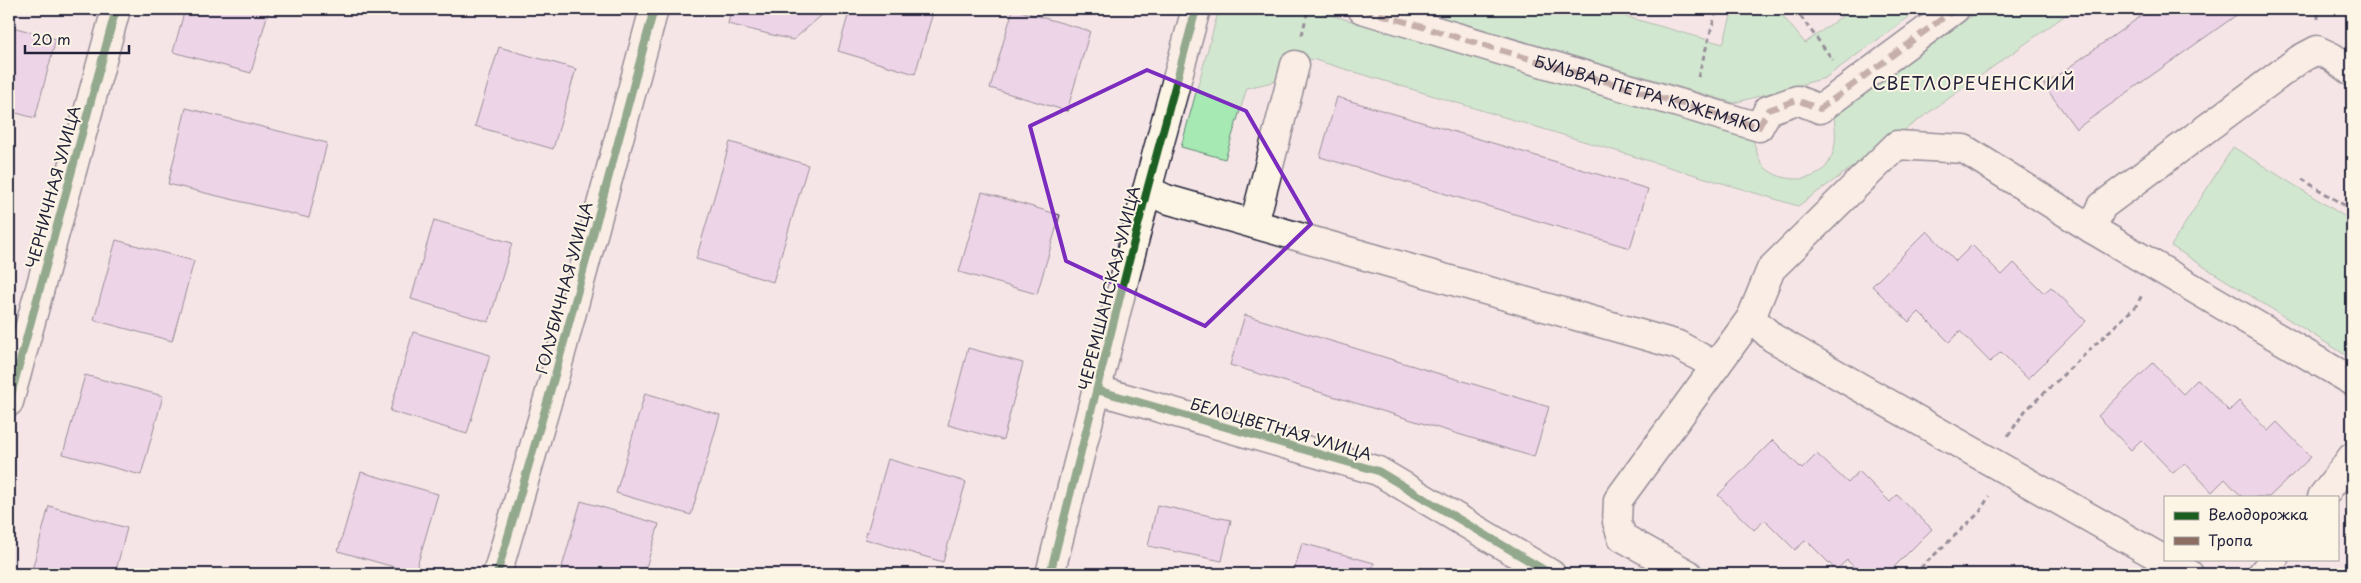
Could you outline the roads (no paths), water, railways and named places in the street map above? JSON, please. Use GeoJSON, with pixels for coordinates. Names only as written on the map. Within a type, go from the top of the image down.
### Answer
{"type":"FeatureCollection","features":[{"type":"Feature","properties":{"kind":"street","name":"ЧЕРНИЧНАЯ УЛИЦА"},"geometry":{"type":"LineString","coordinates":[[9,402],[116,9]]}},
{"type":"Feature","properties":{"kind":"street","name":"ГОЛУБИЧНАЯ УЛИЦА"},"geometry":{"type":"LineString","coordinates":[[497,574],[555,376],[654,9]]}},
{"type":"Feature","properties":{"kind":"street","name":"ЧЕРЕМШАНСКАЯ УЛИЦА"},"geometry":{"type":"LineString","coordinates":[[1050,574],[1098,390],[1157,194],[1196,9]]}},
{"type":"Feature","properties":{"kind":"street","name":"БУЛЬВАР ПЕТРА КОЖЕМЯКО"},"geometry":{"type":"LineString","coordinates":[[1362,9],[1759,126],[1768,110],[1797,100],[1820,109],[1954,9]]}},
{"type":"Feature","properties":{"kind":"street"},"geometry":{"type":"LineString","coordinates":[[2092,229],[2102,206],[2300,59],[2317,50],[2332,57],[2352,72]]}},
{"type":"Feature","properties":{"kind":"street"},"geometry":{"type":"LineString","coordinates":[[1254,224],[1295,64]]}},
{"type":"Feature","properties":{"kind":"street"},"geometry":{"type":"LineString","coordinates":[[1688,574],[1622,538],[1617,522],[1618,500],[1751,318],[1771,269],[1897,145],[1964,149],[2092,229],[2352,381]]}},
{"type":"Feature","properties":{"kind":"street"},"geometry":{"type":"LineString","coordinates":[[1157,194],[1254,224],[1678,344],[1716,366]]}},
{"type":"Feature","properties":{"kind":"street"},"geometry":{"type":"LineString","coordinates":[[1751,318],[1773,338],[2164,560]]}},
{"type":"Feature","properties":{"kind":"street","name":"БЕЛОЦВЕТНАЯ УЛИЦА"},"geometry":{"type":"LineString","coordinates":[[1098,390],[1378,471],[1550,574]]}},
{"type":"Feature","properties":{"kind":"street"},"geometry":{"type":"LineString","coordinates":[[2323,496],[2352,456]]}},
{"type":"Feature","properties":{"kind":"street"},"geometry":{"type":"LineString","coordinates":[[2164,560],[2189,574]]}},
{"type":"Feature","properties":{"kind":"street"},"geometry":{"type":"LineString","coordinates":[[2262,574],[2273,560]]}},
{"type":"Feature","properties":{"kind":"district","name":"СВЕТЛОРЕЧЕНСКИЙ"},"geometry":{"type":"Point","coordinates":[1974,84]}}]}
